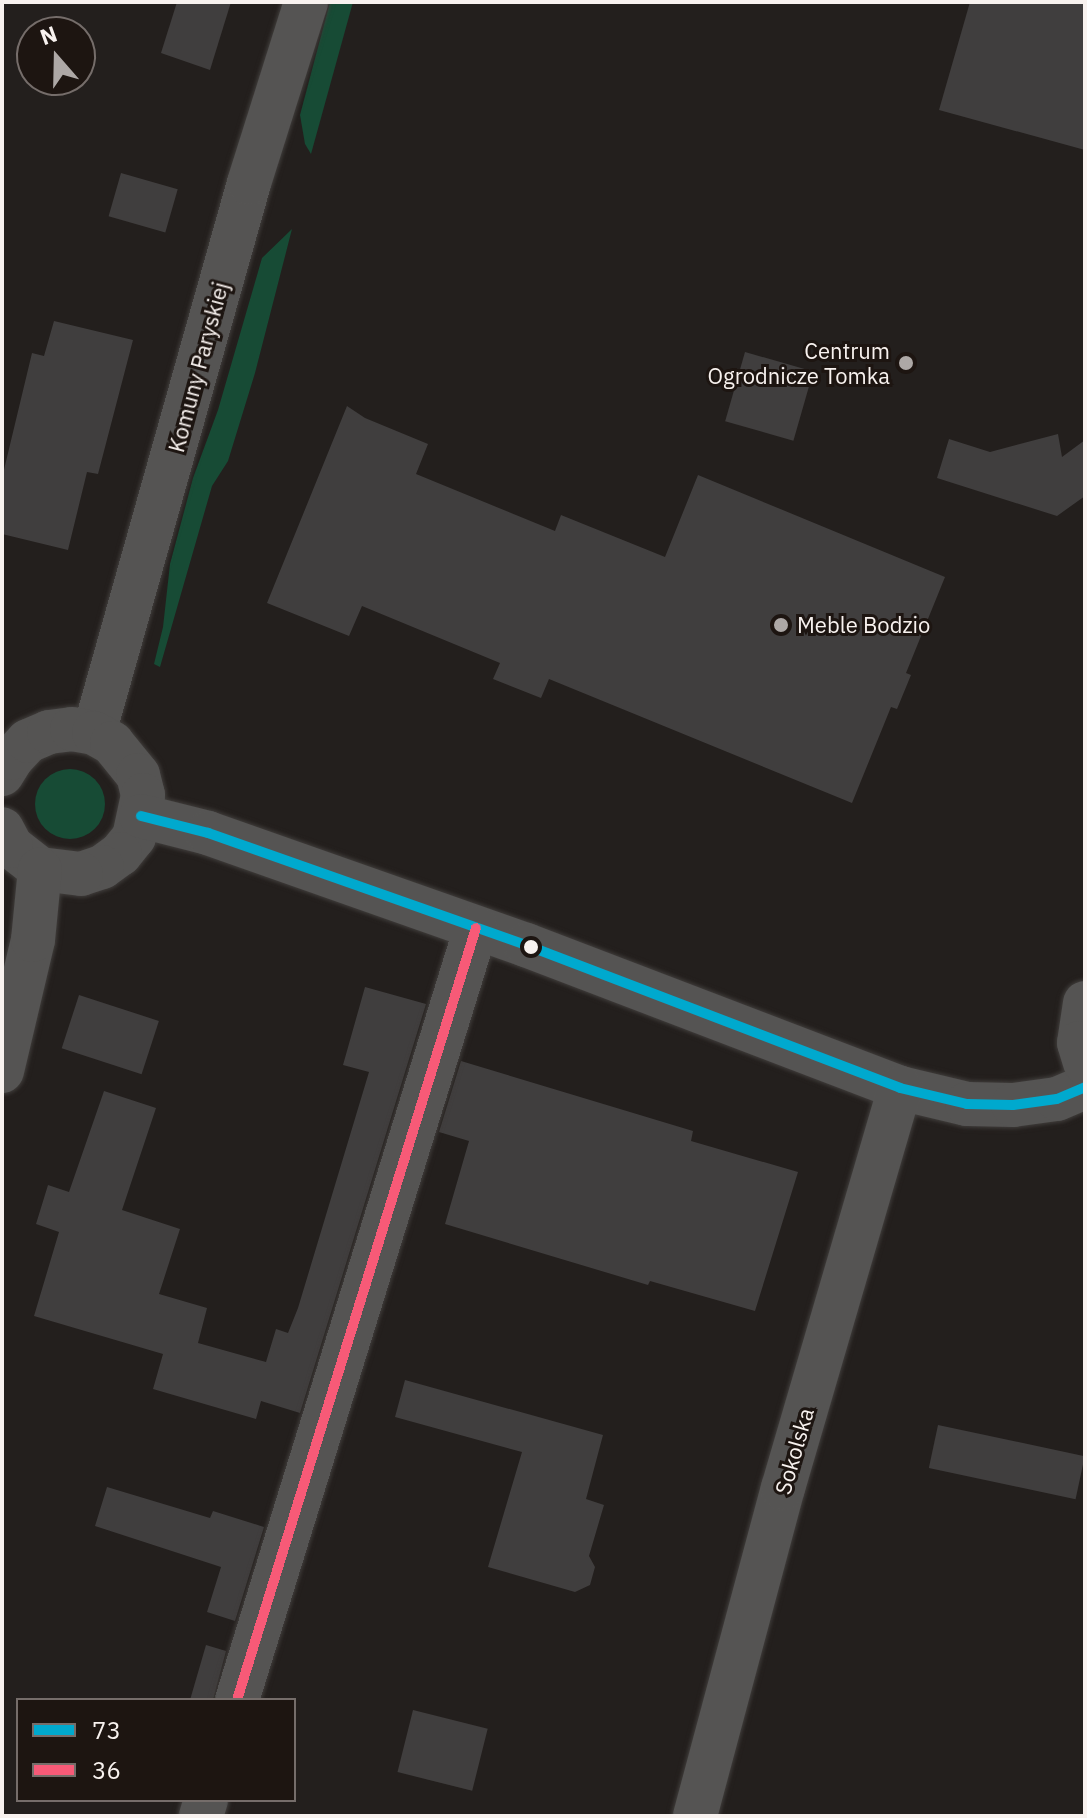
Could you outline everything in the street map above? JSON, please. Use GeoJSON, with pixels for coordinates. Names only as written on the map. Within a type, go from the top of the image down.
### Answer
{"type":"FeatureCollection","features":[{"type":"Feature","properties":{"kind":"street","name":"Komuny Paryskiej"},"geometry":{"type":"LineString","coordinates":[[94,733],[249,183],[306,2]]}},
{"type":"Feature","properties":{"kind":"street"},"geometry":{"type":"LineString","coordinates":[[2,774],[28,741],[49,732],[72,729],[94,733],[112,743],[138,775],[143,795],[141,816],[134,837],[120,854],[102,867],[81,874],[40,869],[11,846],[2,829]]}},
{"type":"Feature","properties":{"kind":"street"},"geometry":{"type":"LineString","coordinates":[[141,816],[208,833],[476,928],[900,1088],[967,1104],[1013,1105],[1057,1099],[1085,1087]]}},
{"type":"Feature","properties":{"kind":"street"},"geometry":{"type":"LineString","coordinates":[[2,1071],[33,940],[40,869]]}},
{"type":"Feature","properties":{"kind":"street"},"geometry":{"type":"LineString","coordinates":[[238,1698],[476,928]]}},
{"type":"Feature","properties":{"kind":"street"},"geometry":{"type":"LineString","coordinates":[[1085,1003],[1079,1043],[1085,1063]]}},
{"type":"Feature","properties":{"kind":"street","name":"Sokolska"},"geometry":{"type":"LineString","coordinates":[[695,1816],[790,1462],[900,1088]]}},
{"type":"Feature","properties":{"kind":"green space"},"geometry":{"type":"Polygon","coordinates":[[[330,2],[353,2],[311,154],[305,144],[300,115],[330,2]]]}},
{"type":"Feature","properties":{"kind":"green space"},"geometry":{"type":"Polygon","coordinates":[[[292,229],[255,373],[228,461],[212,486],[160,667],[154,664],[163,627],[170,564],[193,478],[218,410],[262,258],[292,229]]]}},
{"type":"Feature","properties":{"kind":"green space"},"geometry":{"type":"Polygon","coordinates":[[[70,769],[89,775],[99,785],[105,804],[99,823],[89,833],[70,839],[51,833],[41,823],[35,804],[41,785],[51,775],[70,769]]]}},
{"type":"Feature","properties":{"kind":"building"},"geometry":{"type":"Polygon","coordinates":[[[177,2],[231,2],[210,70],[161,53],[177,2]]]}},
{"type":"Feature","properties":{"kind":"building"},"geometry":{"type":"Polygon","coordinates":[[[970,2],[1085,2],[1085,150],[939,110],[970,2]]]}},
{"type":"Feature","properties":{"kind":"building"},"geometry":{"type":"Polygon","coordinates":[[[121,173],[178,189],[165,233],[109,216],[121,173]]]}},
{"type":"Feature","properties":{"kind":"building"},"geometry":{"type":"Polygon","coordinates":[[[54,321],[133,340],[98,474],[87,472],[68,550],[2,534],[2,478],[32,353],[44,356],[54,321]]]}},
{"type":"Feature","properties":{"kind":"building"},"geometry":{"type":"Polygon","coordinates":[[[745,352],[813,372],[793,441],[725,421],[745,352]]]}},
{"type":"Feature","properties":{"kind":"building"},"geometry":{"type":"Polygon","coordinates":[[[347,406],[365,418],[428,444],[416,474],[555,531],[561,515],[665,557],[698,475],[945,577],[906,673],[911,675],[897,709],[891,707],[852,803],[549,679],[541,698],[493,679],[500,663],[362,606],[349,636],[267,603],[347,406]]]}},
{"type":"Feature","properties":{"kind":"building"},"geometry":{"type":"Polygon","coordinates":[[[1058,434],[1062,457],[1085,440],[1085,496],[1057,516],[937,478],[949,439],[990,452],[1058,434]]]}},
{"type":"Feature","properties":{"kind":"building"},"geometry":{"type":"Polygon","coordinates":[[[365,987],[426,1004],[300,1413],[261,1401],[256,1419],[153,1389],[163,1354],[34,1316],[59,1232],[36,1224],[48,1185],[69,1192],[104,1091],[156,1108],[122,1210],[180,1229],[159,1294],[207,1308],[198,1343],[266,1362],[276,1329],[288,1333],[298,1308],[369,1072],[343,1065],[365,987]]]}},
{"type":"Feature","properties":{"kind":"building"},"geometry":{"type":"Polygon","coordinates":[[[79,995],[159,1021],[142,1074],[62,1048],[79,995]]]}},
{"type":"Feature","properties":{"kind":"building"},"geometry":{"type":"Polygon","coordinates":[[[461,1061],[693,1131],[691,1141],[798,1172],[755,1311],[650,1281],[648,1285],[445,1224],[469,1141],[439,1132],[461,1061]]]}},
{"type":"Feature","properties":{"kind":"building"},"geometry":{"type":"Polygon","coordinates":[[[405,1380],[603,1435],[586,1499],[604,1505],[589,1556],[595,1567],[590,1585],[575,1592],[488,1567],[522,1452],[395,1417],[405,1380]]]}},
{"type":"Feature","properties":{"kind":"building"},"geometry":{"type":"Polygon","coordinates":[[[938,1425],[1085,1456],[1076,1499],[929,1468],[938,1425]]]}},
{"type":"Feature","properties":{"kind":"building"},"geometry":{"type":"Polygon","coordinates":[[[107,1487],[210,1518],[213,1511],[264,1527],[235,1621],[207,1612],[221,1567],[95,1526],[107,1487]]]}},
{"type":"Feature","properties":{"kind":"building"},"geometry":{"type":"Polygon","coordinates":[[[206,1645],[226,1651],[214,1698],[191,1698],[206,1645]]]}},
{"type":"Feature","properties":{"kind":"building"},"geometry":{"type":"Polygon","coordinates":[[[413,1710],[488,1729],[472,1791],[398,1772],[413,1710]]]}},
{"type":"Feature","properties":{"kind":"transit line","name":"73"},"geometry":{"type":"LineString","coordinates":[[141,816],[208,833],[526,945],[900,1088],[967,1104],[1013,1105],[1057,1099],[1085,1087]]}},
{"type":"Feature","properties":{"kind":"transit line","name":"36"},"geometry":{"type":"LineString","coordinates":[[238,1698],[476,928]]}},
{"type":"Feature","properties":{"kind":"place","name":"Centrum Ogrodnicze Tomka"},"geometry":{"type":"Point","coordinates":[906,363]}},
{"type":"Feature","properties":{"kind":"place","name":"Meble Bodzio"},"geometry":{"type":"Point","coordinates":[781,625]}}]}
